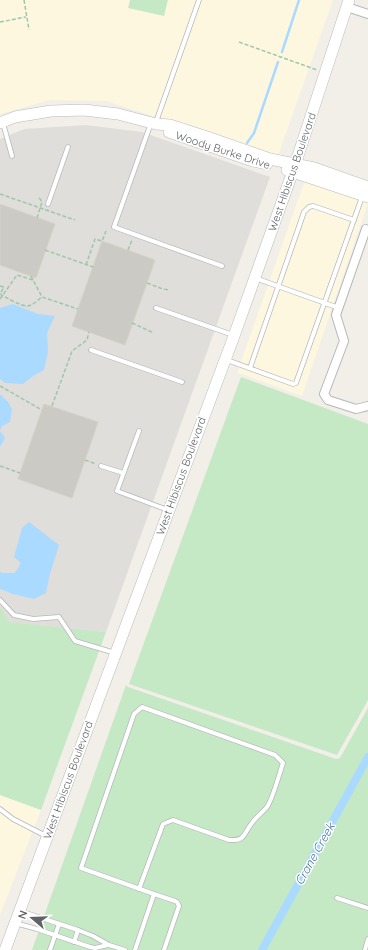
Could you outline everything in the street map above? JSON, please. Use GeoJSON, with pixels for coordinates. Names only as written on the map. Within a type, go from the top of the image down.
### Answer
{"type":"FeatureCollection","features":[{"type":"Feature","properties":{"kind":"street"},"geometry":{"type":"LineString","coordinates":[[348,3],[368,14]]}},
{"type":"Feature","properties":{"kind":"street","name":"West Hibiscus Boulevard"},"geometry":{"type":"LineString","coordinates":[[3,949],[20,910],[234,336],[294,168],[348,3]]}},
{"type":"Feature","properties":{"kind":"street","name":"Woody Burke Drive"},"geometry":{"type":"LineString","coordinates":[[1,122],[15,117],[51,111],[84,110],[118,114],[153,124],[164,131],[253,161],[294,168],[366,192]]}},
{"type":"Feature","properties":{"kind":"street"},"geometry":{"type":"LineString","coordinates":[[368,230],[366,229],[336,315],[344,341],[324,394],[328,400],[356,409],[368,406]]}},
{"type":"Feature","properties":{"kind":"lane"},"geometry":{"type":"LineString","coordinates":[[199,0],[114,227],[222,266]]}},
{"type":"Feature","properties":{"kind":"lane"},"geometry":{"type":"LineString","coordinates":[[1,122],[12,156]]}},
{"type":"Feature","properties":{"kind":"lane"},"geometry":{"type":"LineString","coordinates":[[48,204],[68,147]]}},
{"type":"Feature","properties":{"kind":"lane"},"geometry":{"type":"LineString","coordinates":[[225,359],[293,384],[296,383],[354,220],[366,192]]}},
{"type":"Feature","properties":{"kind":"lane"},"geometry":{"type":"LineString","coordinates":[[250,368],[304,212],[309,207],[313,206],[354,220]]}},
{"type":"Feature","properties":{"kind":"lane"},"geometry":{"type":"LineString","coordinates":[[254,278],[339,308]]}},
{"type":"Feature","properties":{"kind":"lane"},"geometry":{"type":"LineString","coordinates":[[156,308],[234,336]]}},
{"type":"Feature","properties":{"kind":"lane"},"geometry":{"type":"LineString","coordinates":[[91,350],[182,382]]}},
{"type":"Feature","properties":{"kind":"lane"},"geometry":{"type":"LineString","coordinates":[[139,431],[117,491],[169,510]]}},
{"type":"Feature","properties":{"kind":"lane"},"geometry":{"type":"LineString","coordinates":[[101,466],[123,473]]}},
{"type":"Feature","properties":{"kind":"lane"},"geometry":{"type":"LineString","coordinates":[[0,600],[14,615],[32,619],[59,617],[75,641],[115,654]]}},
{"type":"Feature","properties":{"kind":"lane"},"geometry":{"type":"LineString","coordinates":[[139,889],[163,824],[173,820],[229,840],[239,840],[243,838],[253,821],[266,807],[270,800],[283,763],[275,755],[142,707],[134,714],[81,868],[139,889],[177,902],[179,906],[164,950]]}},
{"type":"Feature","properties":{"kind":"lane"},"geometry":{"type":"LineString","coordinates":[[1,812],[47,836]]}},
{"type":"Feature","properties":{"kind":"lane"},"geometry":{"type":"LineString","coordinates":[[135,950],[154,894]]}},
{"type":"Feature","properties":{"kind":"lane"},"geometry":{"type":"LineString","coordinates":[[337,898],[368,908]]}},
{"type":"Feature","properties":{"kind":"lane"},"geometry":{"type":"LineString","coordinates":[[20,910],[78,930],[109,945],[125,950]]}},
{"type":"Feature","properties":{"kind":"lane"},"geometry":{"type":"LineString","coordinates":[[15,923],[90,947],[95,948],[109,945]]}},
{"type":"Feature","properties":{"kind":"lane"},"geometry":{"type":"LineString","coordinates":[[50,950],[59,924]]}},
{"type":"Feature","properties":{"kind":"lane"},"geometry":{"type":"LineString","coordinates":[[74,942],[78,930]]}},
{"type":"Feature","properties":{"kind":"lane"},"geometry":{"type":"LineString","coordinates":[[365,950],[368,939]]}},
{"type":"Feature","properties":{"kind":"path"},"geometry":{"type":"LineString","coordinates":[[24,0],[29,30]]}},
{"type":"Feature","properties":{"kind":"path"},"geometry":{"type":"LineString","coordinates":[[0,22],[26,17]]}},
{"type":"Feature","properties":{"kind":"path"},"geometry":{"type":"LineString","coordinates":[[239,42],[326,73]]}},
{"type":"Feature","properties":{"kind":"path"},"geometry":{"type":"LineString","coordinates":[[0,194],[75,220]]}},
{"type":"Feature","properties":{"kind":"path"},"geometry":{"type":"LineString","coordinates":[[37,218],[42,202],[38,196]]}},
{"type":"Feature","properties":{"kind":"path"},"geometry":{"type":"LineString","coordinates":[[86,265],[95,239],[102,241],[106,231]]}},
{"type":"Feature","properties":{"kind":"path"},"geometry":{"type":"LineString","coordinates":[[128,250],[134,235]]}},
{"type":"Feature","properties":{"kind":"path"},"geometry":{"type":"LineString","coordinates":[[45,250],[93,267]]}},
{"type":"Feature","properties":{"kind":"path"},"geometry":{"type":"LineString","coordinates":[[0,299],[17,275],[33,280]]}},
{"type":"Feature","properties":{"kind":"path"},"geometry":{"type":"LineString","coordinates":[[31,276],[42,297],[78,309]]}},
{"type":"Feature","properties":{"kind":"path"},"geometry":{"type":"LineString","coordinates":[[147,283],[170,290]]}},
{"type":"Feature","properties":{"kind":"path"},"geometry":{"type":"LineString","coordinates":[[0,286],[4,287],[0,294],[15,302],[28,306],[35,303],[42,297]]}},
{"type":"Feature","properties":{"kind":"path"},"geometry":{"type":"LineString","coordinates":[[132,323],[154,332]]}},
{"type":"Feature","properties":{"kind":"path"},"geometry":{"type":"LineString","coordinates":[[52,406],[72,351],[86,340],[90,332]]}},
{"type":"Feature","properties":{"kind":"path"},"geometry":{"type":"LineString","coordinates":[[0,386],[42,410]]}},
{"type":"Feature","properties":{"kind":"path"},"geometry":{"type":"LineString","coordinates":[[85,460],[101,466]]}},
{"type":"Feature","properties":{"kind":"path"},"geometry":{"type":"LineString","coordinates":[[0,466],[20,473]]}},
{"type":"Feature","properties":{"kind":"shaded area"},"geometry":{"type":"Polygon","coordinates":[[[0,0],[333,0],[278,156],[106,101],[50,100],[0,114],[0,0]]]}},
{"type":"Feature","properties":{"kind":"shaded area"},"geometry":{"type":"Polygon","coordinates":[[[86,125],[142,132],[270,177],[106,632],[8,622],[0,606],[0,139],[24,129],[86,125]]]}},
{"type":"Feature","properties":{"kind":"shaded area"},"geometry":{"type":"Polygon","coordinates":[[[305,180],[368,201],[368,203],[302,396],[237,373],[305,180]]]}},
{"type":"Feature","properties":{"kind":"shaded area"},"geometry":{"type":"Polygon","coordinates":[[[0,795],[41,810],[0,915],[0,795]]]}},
{"type":"Feature","properties":{"kind":"green space"},"geometry":{"type":"Polygon","coordinates":[[[130,0],[168,0],[164,16],[128,8],[130,0]]]}},
{"type":"Feature","properties":{"kind":"green space"},"geometry":{"type":"Polygon","coordinates":[[[241,377],[368,424],[368,700],[337,755],[129,684],[241,377]]]}},
{"type":"Feature","properties":{"kind":"green space"},"geometry":{"type":"Polygon","coordinates":[[[0,606],[9,622],[106,632],[41,810],[0,795],[0,606]]]}},
{"type":"Feature","properties":{"kind":"green space"},"geometry":{"type":"Polygon","coordinates":[[[126,685],[128,687],[336,759],[340,758],[368,708],[368,950],[32,950],[126,685]]]}},
{"type":"Feature","properties":{"kind":"water"},"geometry":{"type":"Polygon","coordinates":[[[13,304],[38,314],[55,316],[47,333],[48,352],[44,370],[23,384],[5,383],[0,379],[0,308],[13,304]]]}},
{"type":"Feature","properties":{"kind":"water"},"geometry":{"type":"Polygon","coordinates":[[[0,394],[8,402],[12,409],[10,422],[2,426],[0,431],[0,394]]]}},
{"type":"Feature","properties":{"kind":"water"},"geometry":{"type":"Polygon","coordinates":[[[0,431],[5,438],[0,447],[0,431]]]}},
{"type":"Feature","properties":{"kind":"water"},"geometry":{"type":"Polygon","coordinates":[[[29,522],[59,545],[46,593],[34,599],[0,589],[0,572],[15,573],[21,563],[14,557],[22,528],[29,522]]]}},
{"type":"Feature","properties":{"kind":"building"},"geometry":{"type":"Polygon","coordinates":[[[0,204],[55,224],[36,278],[0,265],[0,204]]]}},
{"type":"Feature","properties":{"kind":"building"},"geometry":{"type":"Polygon","coordinates":[[[102,241],[155,260],[125,345],[72,326],[102,241]]]}},
{"type":"Feature","properties":{"kind":"building"},"geometry":{"type":"Polygon","coordinates":[[[44,404],[98,422],[72,498],[18,479],[44,404]]]}},
{"type":"Feature","properties":{"kind":"waterway"},"geometry":{"type":"LineString","coordinates":[[282,52],[299,0]]}},
{"type":"Feature","properties":{"kind":"waterway"},"geometry":{"type":"LineString","coordinates":[[247,143],[254,133],[278,62]]}},
{"type":"Feature","properties":{"kind":"waterway","name":"Crane Creek"},"geometry":{"type":"LineString","coordinates":[[262,950],[368,757]]}}]}
